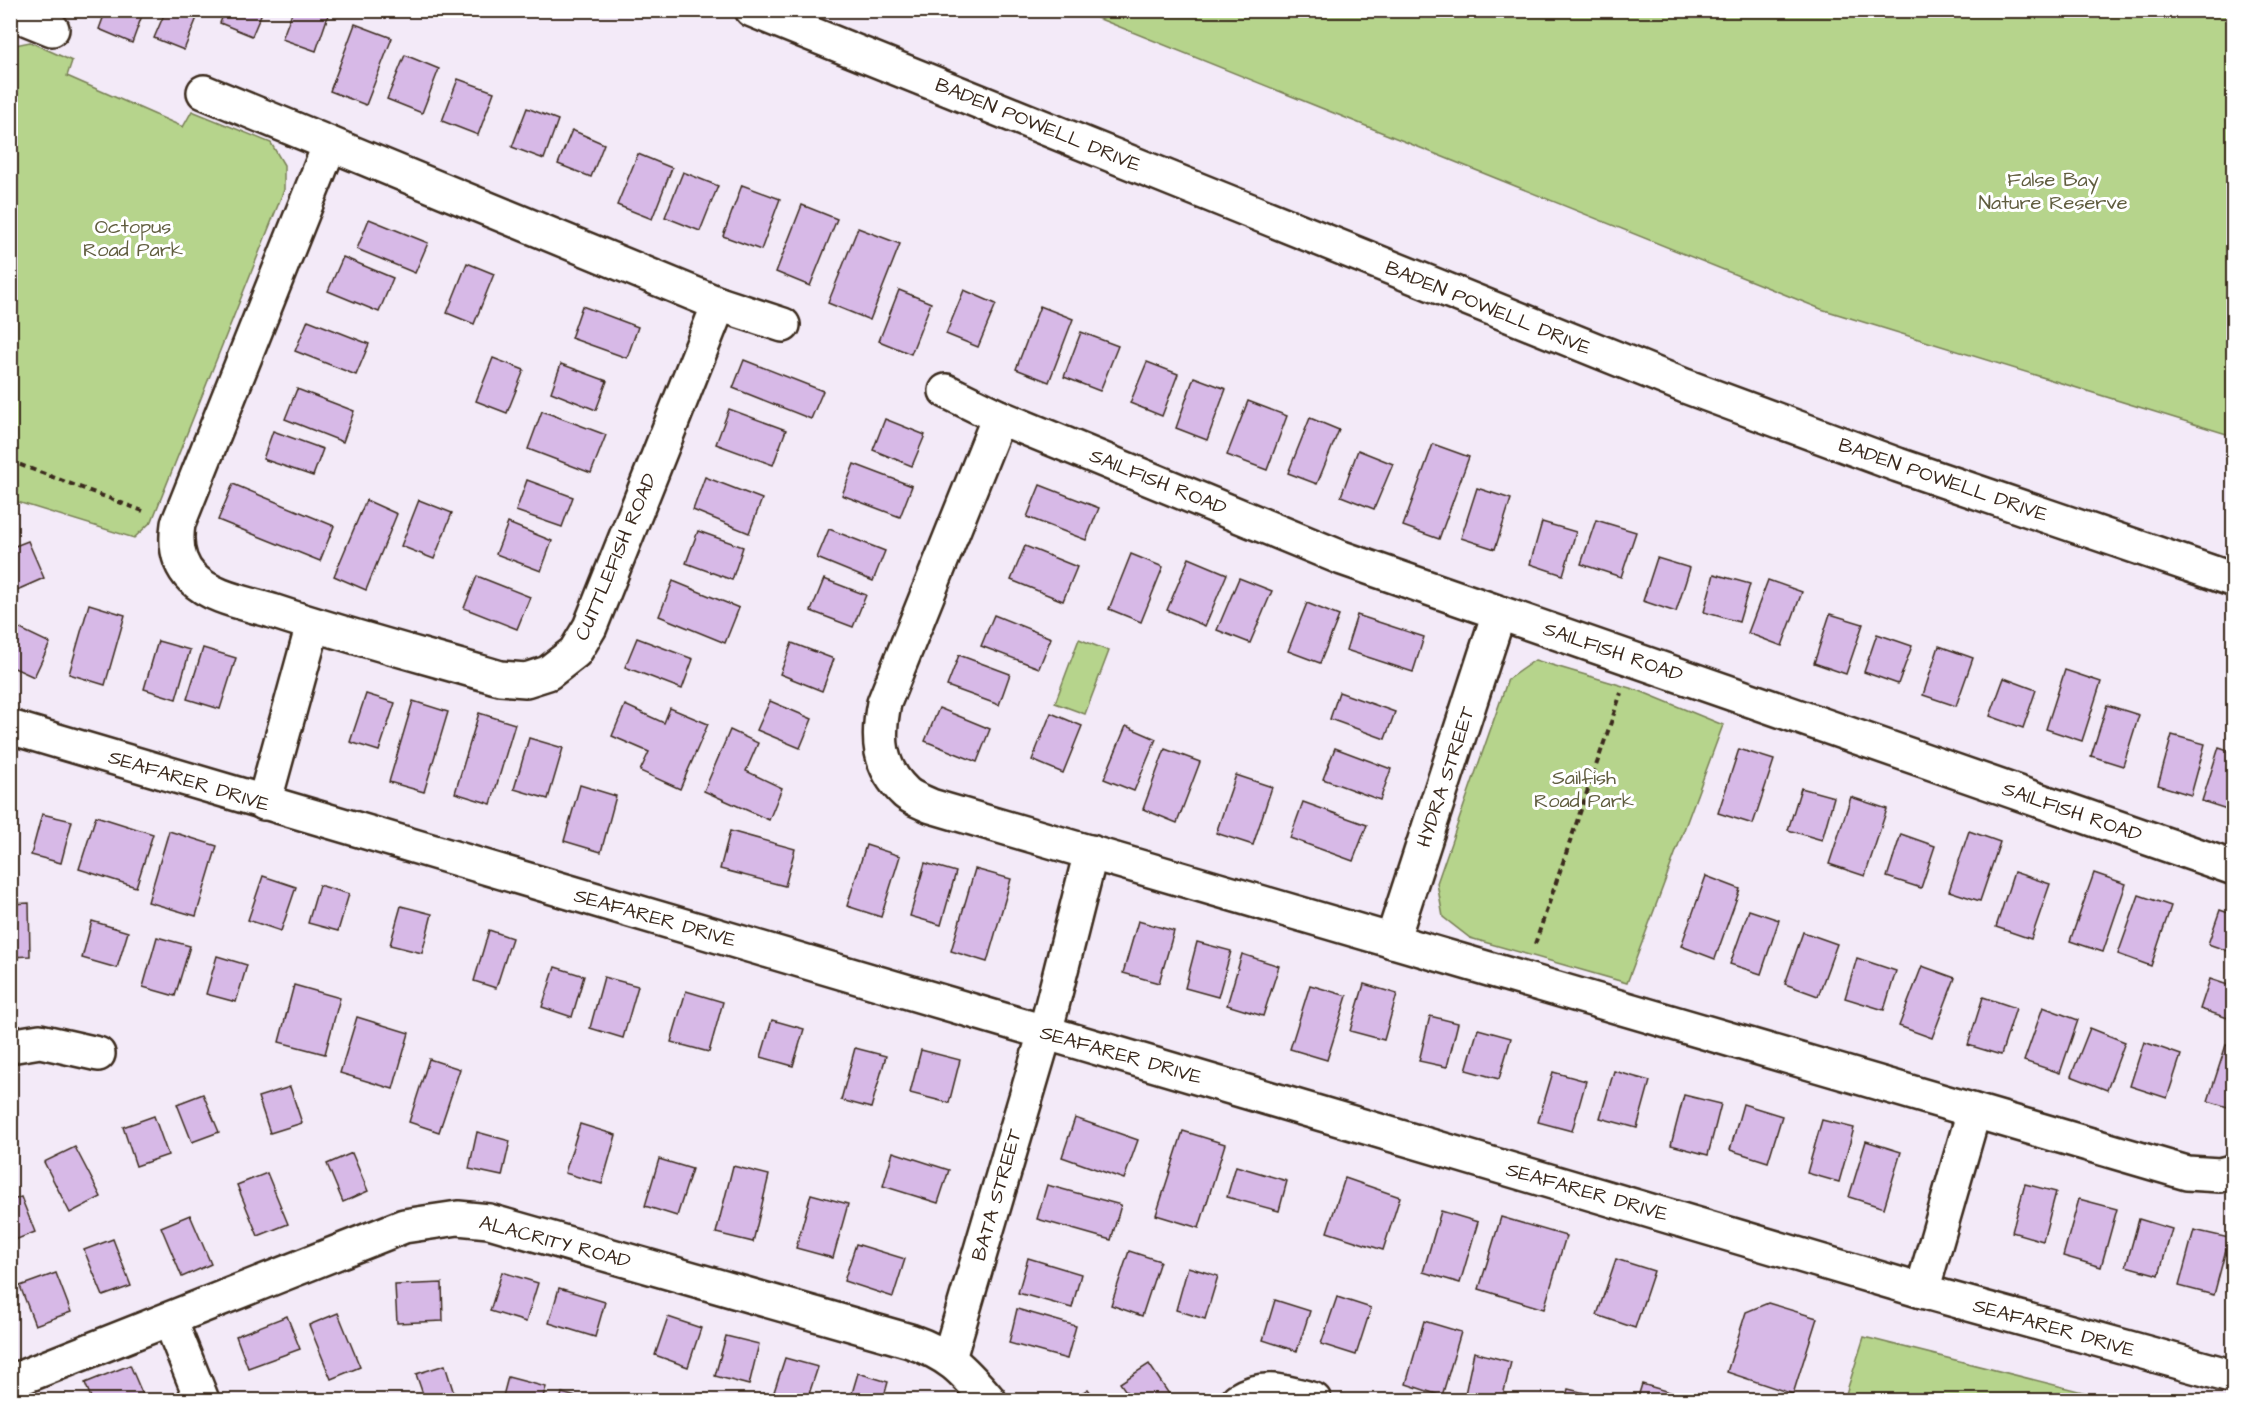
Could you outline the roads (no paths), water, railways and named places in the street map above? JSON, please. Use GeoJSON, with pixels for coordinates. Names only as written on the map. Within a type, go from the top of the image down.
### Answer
{"type":"FeatureCollection","features":[{"type":"Feature","properties":{"kind":"street","name":"BADEN POWELL DRIVE"},"geometry":{"type":"LineString","coordinates":[[752,10],[1675,383],[1921,472],[2234,580]]}},
{"type":"Feature","properties":{"kind":"street"},"geometry":{"type":"LineString","coordinates":[[10,12],[52,29]]}},
{"type":"Feature","properties":{"kind":"street"},"geometry":{"type":"LineString","coordinates":[[204,92],[719,304],[783,325]]}},
{"type":"Feature","properties":{"kind":"street","name":"CUTTLEFISH ROAD"},"geometry":{"type":"LineString","coordinates":[[330,144],[178,524],[175,542],[180,562],[192,578],[210,592],[313,625],[500,678],[526,680],[548,673],[575,652],[590,627],[719,304]]}},
{"type":"Feature","properties":{"kind":"street","name":"SAILFISH ROAD"},"geometry":{"type":"LineString","coordinates":[[946,391],[999,417],[1342,558],[2234,868]]}},
{"type":"Feature","properties":{"kind":"street"},"geometry":{"type":"LineString","coordinates":[[999,417],[884,703],[879,728],[880,752],[892,776],[907,794],[931,806],[2187,1173],[2220,1175],[2234,1171]]}},
{"type":"Feature","properties":{"kind":"street","name":"HYDRA STREET"},"geometry":{"type":"LineString","coordinates":[[1392,941],[1499,613]]}},
{"type":"Feature","properties":{"kind":"street"},"geometry":{"type":"LineString","coordinates":[[264,803],[313,625]]}},
{"type":"Feature","properties":{"kind":"street","name":"SEAFARER DRIVE"},"geometry":{"type":"LineString","coordinates":[[10,727],[1922,1291],[2234,1377]]}},
{"type":"Feature","properties":{"kind":"street"},"geometry":{"type":"LineString","coordinates":[[1045,1033],[1091,852]]}},
{"type":"Feature","properties":{"kind":"street","name":"BATA STREET"},"geometry":{"type":"LineString","coordinates":[[949,1358],[1045,1033]]}},
{"type":"Feature","properties":{"kind":"street"},"geometry":{"type":"LineString","coordinates":[[10,1046],[40,1041],[98,1054]]}},
{"type":"Feature","properties":{"kind":"street"},"geometry":{"type":"LineString","coordinates":[[1922,1291],[1974,1111]]}},
{"type":"Feature","properties":{"kind":"street","name":"ALACRITY ROAD"},"geometry":{"type":"LineString","coordinates":[[10,1382],[404,1226],[459,1218],[489,1221],[931,1348],[949,1358],[989,1401]]}},
{"type":"Feature","properties":{"kind":"street"},"geometry":{"type":"LineString","coordinates":[[170,1320],[202,1401]]}},
{"type":"Feature","properties":{"kind":"street"},"geometry":{"type":"LineString","coordinates":[[1238,1401],[1262,1390],[1282,1391],[1314,1401]]}},
{"type":"Feature","properties":{"kind":"park label","name":"False Bay Nature Reserve"},"geometry":{"type":"Point","coordinates":[2053,192]}},
{"type":"Feature","properties":{"kind":"park label","name":"Octopus Road Park"},"geometry":{"type":"Point","coordinates":[133,238]}},
{"type":"Feature","properties":{"kind":"park label","name":"Sailfish Road Park"},"geometry":{"type":"Point","coordinates":[1584,790]}}]}
